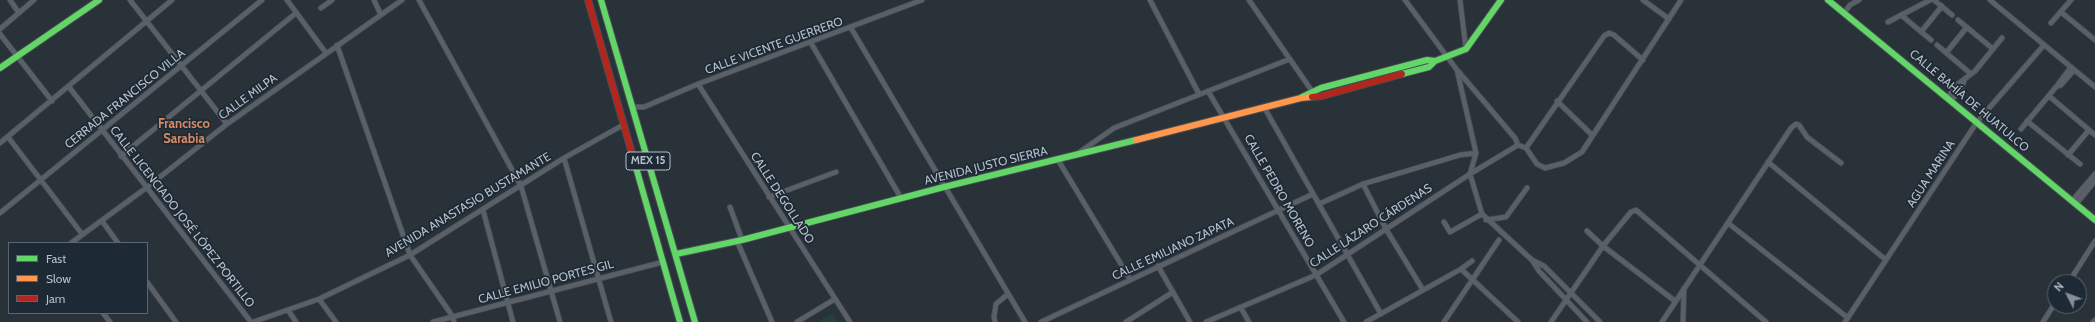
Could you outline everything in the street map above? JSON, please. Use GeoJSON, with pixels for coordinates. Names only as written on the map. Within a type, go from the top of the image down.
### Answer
{"type":"FeatureCollection","features":[{"type":"Feature","properties":{"kind":"main road"},"geometry":{"type":"LineString","coordinates":[[0,68],[99,0]]}},
{"type":"Feature","properties":{"kind":"main road","name":"MEX 15"},"geometry":{"type":"LineString","coordinates":[[588,0],[680,322]]}},
{"type":"Feature","properties":{"kind":"main road","name":"MEX 15"},"geometry":{"type":"LineString","coordinates":[[601,0],[695,322]]}},
{"type":"Feature","properties":{"kind":"main road"},"geometry":{"type":"LineString","coordinates":[[1466,49],[1501,0]]}},
{"type":"Feature","properties":{"kind":"main road","name":"CALLE BAHÍA DE HUATULCO"},"geometry":{"type":"LineString","coordinates":[[1828,0],[1836,2],[1844,12],[2095,220]]}},
{"type":"Feature","properties":{"kind":"main road","name":"AVENIDA JUSTO SIERRA"},"geometry":{"type":"LineString","coordinates":[[1301,98],[1313,90],[1427,60],[1435,61],[1466,49]]}},
{"type":"Feature","properties":{"kind":"main road","name":"AVENIDA JUSTO SIERRA"},"geometry":{"type":"LineString","coordinates":[[676,254],[740,240],[944,186],[1058,160],[1264,107],[1301,98],[1316,97],[1429,68],[1435,61]]}},
{"type":"Feature","properties":{"kind":"main road"},"geometry":{"type":"LineString","coordinates":[[1353,79],[1355,87]]}},
{"type":"Feature","properties":{"kind":"street"},"geometry":{"type":"LineString","coordinates":[[10,0],[19,13]]}},
{"type":"Feature","properties":{"kind":"street"},"geometry":{"type":"LineString","coordinates":[[0,29],[34,0]]}},
{"type":"Feature","properties":{"kind":"street"},"geometry":{"type":"LineString","coordinates":[[130,0],[227,124]]}},
{"type":"Feature","properties":{"kind":"street"},"geometry":{"type":"LineString","coordinates":[[0,143],[172,0]]}},
{"type":"Feature","properties":{"kind":"street","name":"CERRADA FRANCISCO VILLA"},"geometry":{"type":"LineString","coordinates":[[0,213],[262,0]]}},
{"type":"Feature","properties":{"kind":"street"},"geometry":{"type":"LineString","coordinates":[[286,0],[326,53]]}},
{"type":"Feature","properties":{"kind":"street"},"geometry":{"type":"LineString","coordinates":[[321,8],[332,0]]}},
{"type":"Feature","properties":{"kind":"street"},"geometry":{"type":"LineString","coordinates":[[374,0],[381,15]]}},
{"type":"Feature","properties":{"kind":"street","name":"CALLE MILPA"},"geometry":{"type":"LineString","coordinates":[[72,242],[146,188],[227,124],[402,0]]}},
{"type":"Feature","properties":{"kind":"street"},"geometry":{"type":"LineString","coordinates":[[419,0],[521,186],[560,322]]}},
{"type":"Feature","properties":{"kind":"street","name":"CALLE VICENTE GUERRERO"},"geometry":{"type":"LineString","coordinates":[[633,108],[644,107],[698,84],[811,43],[922,0]]}},
{"type":"Feature","properties":{"kind":"street"},"geometry":{"type":"LineString","coordinates":[[1150,0],[1199,94]]}},
{"type":"Feature","properties":{"kind":"street"},"geometry":{"type":"LineString","coordinates":[[1249,0],[1313,90],[1316,97]]}},
{"type":"Feature","properties":{"kind":"street"},"geometry":{"type":"LineString","coordinates":[[1406,0],[1457,70],[1515,138],[1518,145],[1526,148],[1537,164],[1545,168],[1564,163],[1582,152],[1681,0]]}},
{"type":"Feature","properties":{"kind":"street"},"geometry":{"type":"LineString","coordinates":[[1460,0],[1466,49]]}},
{"type":"Feature","properties":{"kind":"street"},"geometry":{"type":"LineString","coordinates":[[1643,0],[1669,19]]}},
{"type":"Feature","properties":{"kind":"street"},"geometry":{"type":"LineString","coordinates":[[1844,12],[1850,5],[1859,0]]}},
{"type":"Feature","properties":{"kind":"street"},"geometry":{"type":"LineString","coordinates":[[1888,22],[1930,0]]}},
{"type":"Feature","properties":{"kind":"street"},"geometry":{"type":"LineString","coordinates":[[1934,0],[1952,15]]}},
{"type":"Feature","properties":{"kind":"street"},"geometry":{"type":"LineString","coordinates":[[1990,0],[2095,87]]}},
{"type":"Feature","properties":{"kind":"street"},"geometry":{"type":"LineString","coordinates":[[2051,23],[2071,0]]}},
{"type":"Feature","properties":{"kind":"street"},"geometry":{"type":"LineString","coordinates":[[1921,32],[1942,6]]}},
{"type":"Feature","properties":{"kind":"street"},"geometry":{"type":"LineString","coordinates":[[2061,12],[2095,40]]}},
{"type":"Feature","properties":{"kind":"street"},"geometry":{"type":"LineString","coordinates":[[121,156],[296,13]]}},
{"type":"Feature","properties":{"kind":"street"},"geometry":{"type":"LineString","coordinates":[[1901,15],[1931,40]]}},
{"type":"Feature","properties":{"kind":"street"},"geometry":{"type":"LineString","coordinates":[[1958,20],[1993,49]]}},
{"type":"Feature","properties":{"kind":"street"},"geometry":{"type":"LineString","coordinates":[[1946,53],[1967,27]]}},
{"type":"Feature","properties":{"kind":"street"},"geometry":{"type":"LineString","coordinates":[[851,28],[1025,322]]}},
{"type":"Feature","properties":{"kind":"street"},"geometry":{"type":"LineString","coordinates":[[1526,148],[1557,101],[1604,36],[1609,33],[1643,60]]}},
{"type":"Feature","properties":{"kind":"street"},"geometry":{"type":"LineString","coordinates":[[0,34],[52,101]]}},
{"type":"Feature","properties":{"kind":"street"},"geometry":{"type":"LineString","coordinates":[[1949,99],[1958,84],[1964,81],[1971,74],[2002,38]]}},
{"type":"Feature","properties":{"kind":"street"},"geometry":{"type":"LineString","coordinates":[[811,43],[901,198]]}},
{"type":"Feature","properties":{"kind":"street"},"geometry":{"type":"LineString","coordinates":[[337,45],[410,255],[453,320]]}},
{"type":"Feature","properties":{"kind":"street","name":"AGUA MARINA"},"geometry":{"type":"LineString","coordinates":[[1847,320],[1977,122],[2044,45]]}},
{"type":"Feature","properties":{"kind":"street"},"geometry":{"type":"LineString","coordinates":[[1937,46],[1971,74]]}},
{"type":"Feature","properties":{"kind":"street"},"geometry":{"type":"LineString","coordinates":[[1076,155],[1114,128],[1290,59]]}},
{"type":"Feature","properties":{"kind":"street"},"geometry":{"type":"LineString","coordinates":[[2021,129],[2056,87],[2062,85],[2072,68]]}},
{"type":"Feature","properties":{"kind":"street"},"geometry":{"type":"LineString","coordinates":[[1457,70],[1476,153],[1470,174],[1482,214],[1486,220],[1532,260],[1544,266],[1600,322]]}},
{"type":"Feature","properties":{"kind":"street","name":"CALLE DEGOLLADO"},"geometry":{"type":"LineString","coordinates":[[698,84],[850,322]]}},
{"type":"Feature","properties":{"kind":"street","name":"CALLE LICENCIADO JOSÉ LÓPEZ PORTILLO"},"geometry":{"type":"LineString","coordinates":[[69,87],[121,156],[252,322]]}},
{"type":"Feature","properties":{"kind":"street","name":"CALLE PEDRO MORENO"},"geometry":{"type":"LineString","coordinates":[[1208,91],[1344,322]]}},
{"type":"Feature","properties":{"kind":"street"},"geometry":{"type":"LineString","coordinates":[[2049,96],[2095,135]]}},
{"type":"Feature","properties":{"kind":"street"},"geometry":{"type":"LineString","coordinates":[[1557,101],[1592,135]]}},
{"type":"Feature","properties":{"kind":"street"},"geometry":{"type":"LineString","coordinates":[[1264,107],[1381,314]]}},
{"type":"Feature","properties":{"kind":"street"},"geometry":{"type":"LineString","coordinates":[[2028,120],[2080,164]]}},
{"type":"Feature","properties":{"kind":"street"},"geometry":{"type":"LineString","coordinates":[[1662,322],[1768,162],[1796,124],[1799,125],[1807,137],[1841,163]]}},
{"type":"Feature","properties":{"kind":"street","name":"AVENIDA ANASTASIO BUSTAMANTE"},"geometry":{"type":"LineString","coordinates":[[252,322],[319,299],[410,255],[564,158],[623,125]]}},
{"type":"Feature","properties":{"kind":"street"},"geometry":{"type":"LineString","coordinates":[[2068,155],[2089,130]]}},
{"type":"Feature","properties":{"kind":"street"},"geometry":{"type":"LineString","coordinates":[[8,137],[42,179],[82,234]]}},
{"type":"Feature","properties":{"kind":"street","name":"CALLE LÁZARO CÁRDENAS"},"geometry":{"type":"LineString","coordinates":[[1206,322],[1316,275],[1470,174],[1518,145]]}},
{"type":"Feature","properties":{"kind":"street"},"geometry":{"type":"LineString","coordinates":[[1319,204],[1363,184],[1460,155],[1476,153]]}},
{"type":"Feature","properties":{"kind":"street"},"geometry":{"type":"LineString","coordinates":[[564,158],[611,322]]}},
{"type":"Feature","properties":{"kind":"street"},"geometry":{"type":"LineString","coordinates":[[1058,160],[1130,279]]}},
{"type":"Feature","properties":{"kind":"street"},"geometry":{"type":"LineString","coordinates":[[1768,162],[1886,260]]}},
{"type":"Feature","properties":{"kind":"street"},"geometry":{"type":"LineString","coordinates":[[769,197],[836,172]]}},
{"type":"Feature","properties":{"kind":"street"},"geometry":{"type":"LineString","coordinates":[[2074,203],[2094,178]]}},
{"type":"Feature","properties":{"kind":"street"},"geometry":{"type":"LineString","coordinates":[[1363,184],[1386,229],[1424,290]]}},
{"type":"Feature","properties":{"kind":"street"},"geometry":{"type":"LineString","coordinates":[[1486,220],[1506,217],[1527,188]]}},
{"type":"Feature","properties":{"kind":"street","name":"CALLE EMILIANO ZAPATA"},"geometry":{"type":"LineString","coordinates":[[1041,322],[1158,266],[1278,212],[1313,194]]}},
{"type":"Feature","properties":{"kind":"street"},"geometry":{"type":"LineString","coordinates":[[730,207],[740,240],[772,322]]}},
{"type":"Feature","properties":{"kind":"street"},"geometry":{"type":"LineString","coordinates":[[483,210],[513,322]]}},
{"type":"Feature","properties":{"kind":"street"},"geometry":{"type":"LineString","coordinates":[[1551,322],[1603,246],[1630,212],[1636,210],[1766,322]]}},
{"type":"Feature","properties":{"kind":"street"},"geometry":{"type":"LineString","coordinates":[[1444,222],[1450,232],[1482,214]]}},
{"type":"Feature","properties":{"kind":"street"},"geometry":{"type":"LineString","coordinates":[[102,221],[117,242]]}},
{"type":"Feature","properties":{"kind":"street"},"geometry":{"type":"LineString","coordinates":[[1728,222],[1847,320]]}},
{"type":"Feature","properties":{"kind":"street"},"geometry":{"type":"LineString","coordinates":[[1587,231],[1603,246],[1675,301]]}},
{"type":"Feature","properties":{"kind":"street"},"geometry":{"type":"LineString","coordinates":[[1444,322],[1471,279],[1499,240]]}},
{"type":"Feature","properties":{"kind":"street"},"geometry":{"type":"LineString","coordinates":[[2074,274],[2095,241]]}},
{"type":"Feature","properties":{"kind":"street"},"geometry":{"type":"LineString","coordinates":[[1532,260],[1539,271],[1587,322]]}},
{"type":"Feature","properties":{"kind":"street"},"geometry":{"type":"LineString","coordinates":[[1366,322],[1461,269],[1472,261]]}},
{"type":"Feature","properties":{"kind":"street","name":"CALLE EMILIO PORTES GIL"},"geometry":{"type":"LineString","coordinates":[[433,322],[453,320],[550,291],[663,262]]}},
{"type":"Feature","properties":{"kind":"street"},"geometry":{"type":"LineString","coordinates":[[1158,266],[1190,322]]}},
{"type":"Feature","properties":{"kind":"street"},"geometry":{"type":"LineString","coordinates":[[1461,269],[1518,322]]}},
{"type":"Feature","properties":{"kind":"street"},"geometry":{"type":"LineString","coordinates":[[148,283],[176,322]]}},
{"type":"Feature","properties":{"kind":"street"},"geometry":{"type":"LineString","coordinates":[[1683,322],[1684,288]]}},
{"type":"Feature","properties":{"kind":"street"},"geometry":{"type":"LineString","coordinates":[[1126,322],[1173,292]]}},
{"type":"Feature","properties":{"kind":"street"},"geometry":{"type":"LineString","coordinates":[[995,322],[994,317],[996,304],[1008,294]]}},
{"type":"Feature","properties":{"kind":"street"},"geometry":{"type":"LineString","coordinates":[[319,299],[336,322]]}},
{"type":"Feature","properties":{"kind":"street"},"geometry":{"type":"LineString","coordinates":[[797,322],[835,299]]}},
{"type":"Feature","properties":{"kind":"street"},"geometry":{"type":"LineString","coordinates":[[1241,308],[1249,322]]}},
{"type":"Feature","properties":{"kind":"street"},"geometry":{"type":"LineString","coordinates":[[288,310],[296,322]]}},
{"type":"Feature","properties":{"kind":"street"},"geometry":{"type":"LineString","coordinates":[[104,314],[110,322]]}},
{"type":"Feature","properties":{"kind":"green space"},"geometry":{"type":"Polygon","coordinates":[[[832,313],[838,322],[819,322],[832,313]]]}},
{"type":"Feature","properties":{"kind":"traffic: fast"},"geometry":{"type":"LineString","coordinates":[[0,68],[99,0]]}},
{"type":"Feature","properties":{"kind":"traffic: fast"},"geometry":{"type":"LineString","coordinates":[[601,0],[695,322]]}},
{"type":"Feature","properties":{"kind":"traffic: fast"},"geometry":{"type":"LineString","coordinates":[[1402,74],[1429,67],[1435,61],[1466,49],[1501,0]]}},
{"type":"Feature","properties":{"kind":"traffic: fast"},"geometry":{"type":"LineString","coordinates":[[1828,0],[2095,220]]}},
{"type":"Feature","properties":{"kind":"traffic: fast"},"geometry":{"type":"LineString","coordinates":[[1302,97],[1321,88],[1427,60],[1435,61]]}},
{"type":"Feature","properties":{"kind":"traffic: fast"},"geometry":{"type":"LineString","coordinates":[[676,254],[742,240],[944,187],[1136,140]]}},
{"type":"Feature","properties":{"kind":"traffic: fast"},"geometry":{"type":"LineString","coordinates":[[633,157],[680,322]]}},
{"type":"Feature","properties":{"kind":"traffic: slow"},"geometry":{"type":"LineString","coordinates":[[1136,140],[1301,98],[1312,97]]}},
{"type":"Feature","properties":{"kind":"traffic: jam"},"geometry":{"type":"LineString","coordinates":[[588,0],[633,157]]}},
{"type":"Feature","properties":{"kind":"traffic: jam"},"geometry":{"type":"LineString","coordinates":[[1312,97],[1322,96],[1402,74]]}},
{"type":"Feature","properties":{"kind":"district","name":"Francisco Sarabia"},"geometry":{"type":"Point","coordinates":[184,132]}}]}
